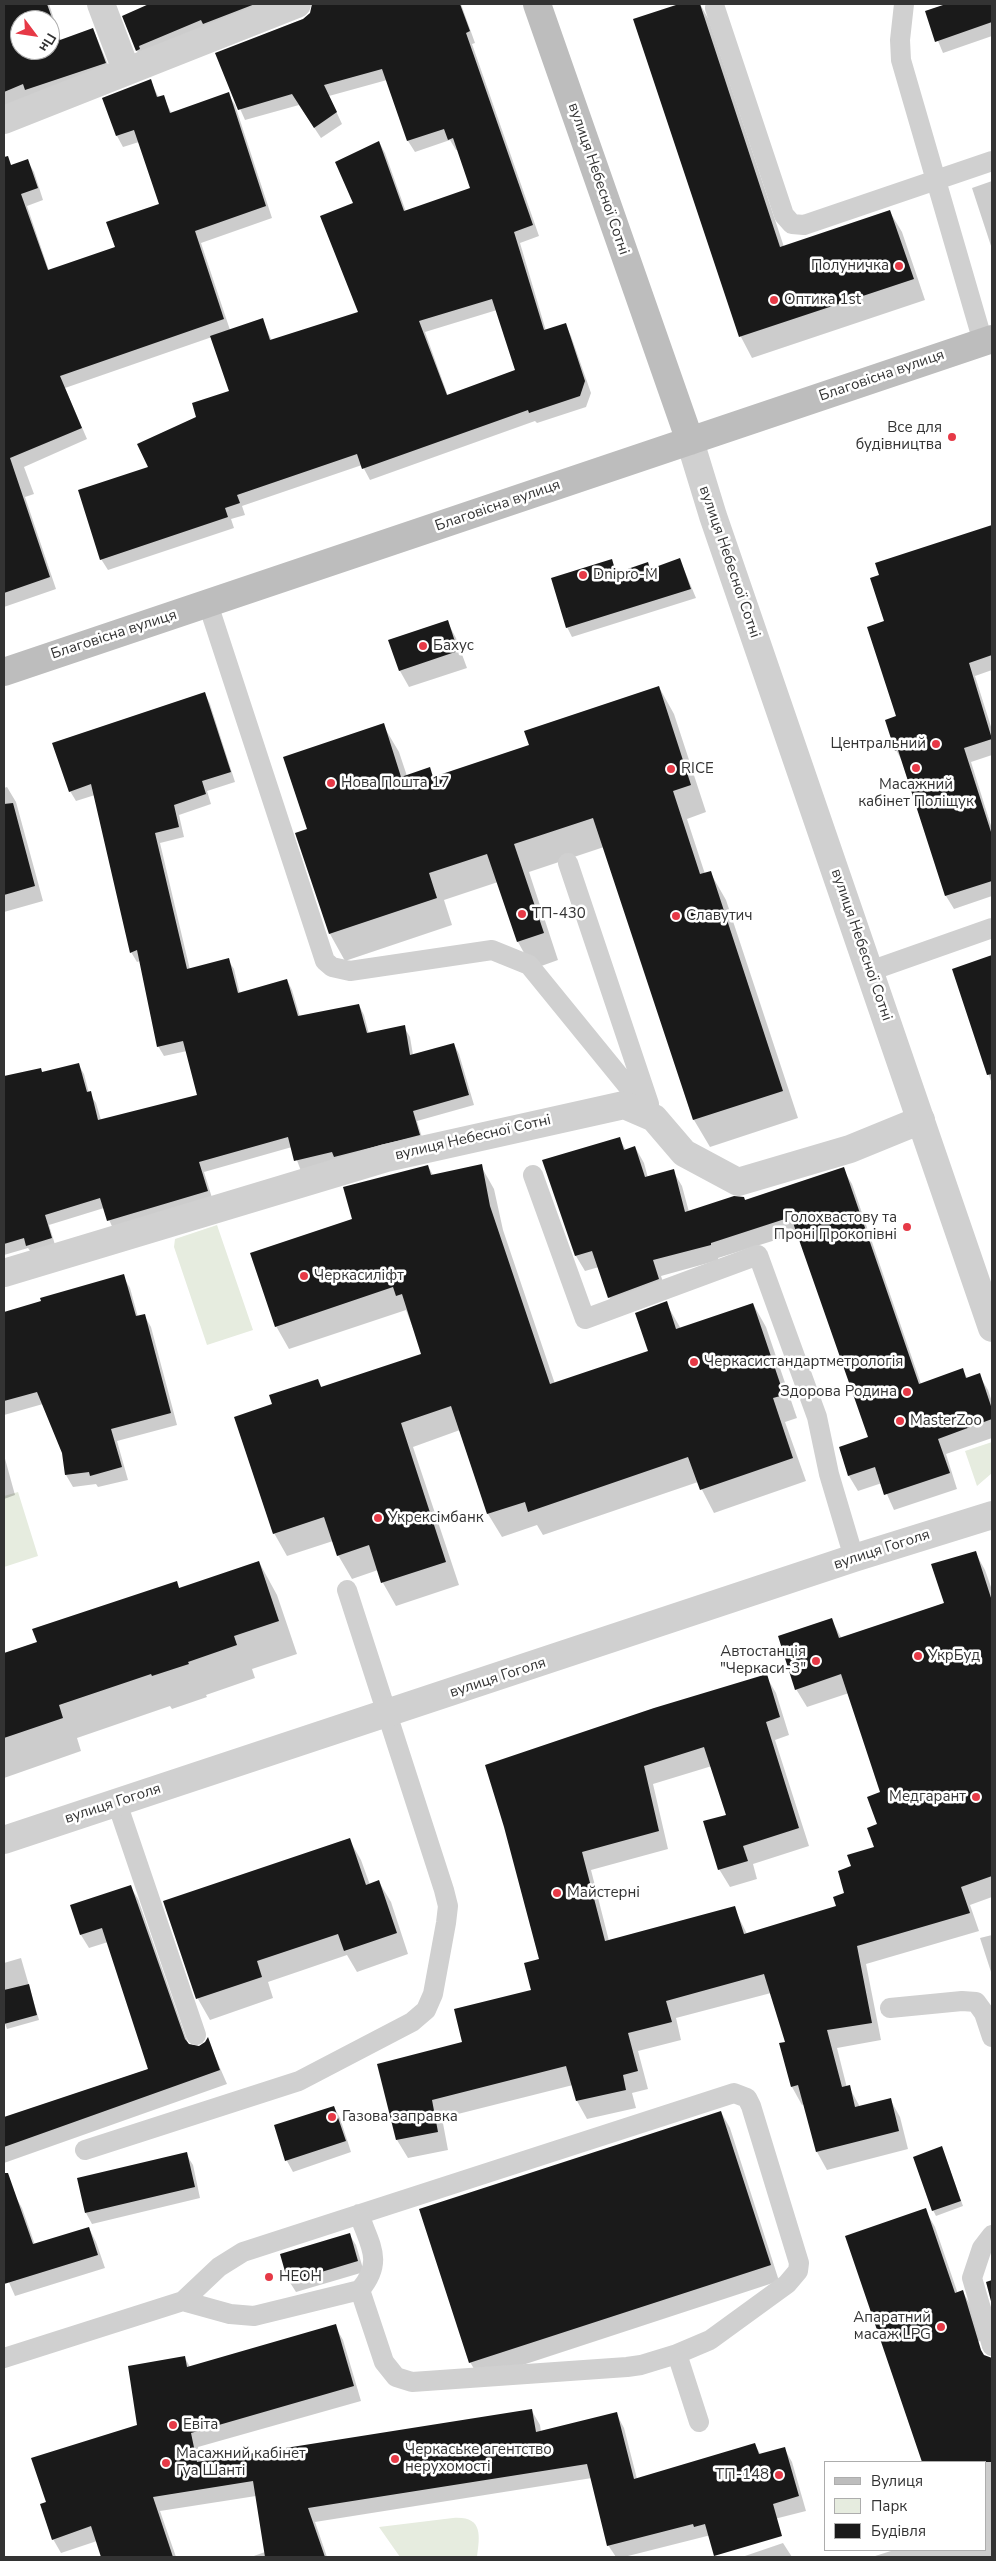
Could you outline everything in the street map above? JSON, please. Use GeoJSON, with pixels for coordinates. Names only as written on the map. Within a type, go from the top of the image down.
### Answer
{"type":"FeatureCollection","features":[{"type":"Feature","properties":{"kind":"main road","name":"вулиця Небесної Сотні"},"geometry":{"type":"LineString","coordinates":[[537,4],[690,441]]}},
{"type":"Feature","properties":{"kind":"main road","name":"Благовісна вулиця"},"geometry":{"type":"LineString","coordinates":[[4,672],[987,340]]}},
{"type":"Feature","properties":{"kind":"street"},"geometry":{"type":"LineString","coordinates":[[101,4],[126,70]]}},
{"type":"Feature","properties":{"kind":"street"},"geometry":{"type":"LineString","coordinates":[[4,120],[126,70],[297,4]]}},
{"type":"Feature","properties":{"kind":"street","name":"вулиця Небесної Сотні"},"geometry":{"type":"LineString","coordinates":[[690,441],[713,516],[992,1328]]}},
{"type":"Feature","properties":{"kind":"street","name":"вулиця Небесної Сотні"},"geometry":{"type":"LineString","coordinates":[[4,1273],[160,1228],[386,1158],[624,1105],[654,1118],[684,1153],[738,1182],[850,1149],[920,1120]]}},
{"type":"Feature","properties":{"kind":"street","name":"вулиця Гоголя"},"geometry":{"type":"LineString","coordinates":[[4,1840],[387,1715],[854,1558],[992,1515]]}},
{"type":"Feature","properties":{"kind":"lane"},"geometry":{"type":"LineString","coordinates":[[909,6],[900,47],[901,60],[936,180],[987,340]]}},
{"type":"Feature","properties":{"kind":"lane"},"geometry":{"type":"LineString","coordinates":[[715,8],[784,215],[792,224],[804,225],[992,161]]}},
{"type":"Feature","properties":{"kind":"lane"},"geometry":{"type":"LineString","coordinates":[[208,604],[325,961],[341,971],[350,971],[492,950],[529,965],[654,1118]]}},
{"type":"Feature","properties":{"kind":"lane"},"geometry":{"type":"LineString","coordinates":[[568,863],[654,1118]]}},
{"type":"Feature","properties":{"kind":"lane"},"geometry":{"type":"LineString","coordinates":[[870,971],[992,928]]}},
{"type":"Feature","properties":{"kind":"lane"},"geometry":{"type":"LineString","coordinates":[[533,1175],[585,1319],[758,1255],[817,1417],[829,1474],[854,1558]]}},
{"type":"Feature","properties":{"kind":"lane"},"geometry":{"type":"LineString","coordinates":[[85,2150],[299,2081],[412,2022],[426,2010],[433,1994],[448,1906],[347,1590]]}},
{"type":"Feature","properties":{"kind":"lane"},"geometry":{"type":"LineString","coordinates":[[117,1803],[196,2035]]}},
{"type":"Feature","properties":{"kind":"lane"},"geometry":{"type":"LineString","coordinates":[[890,2008],[962,2001],[976,2002],[984,2013],[992,2037]]}},
{"type":"Feature","properties":{"kind":"lane"},"geometry":{"type":"LineString","coordinates":[[4,2358],[183,2301],[230,2259],[359,2214],[727,2093],[742,2094],[751,2106],[798,2256],[798,2271],[787,2284],[710,2340],[677,2354],[627,2367],[404,2380],[396,2377],[384,2362],[360,2290]]}},
{"type":"Feature","properties":{"kind":"lane"},"geometry":{"type":"LineString","coordinates":[[183,2301],[236,2315],[254,2316],[360,2290],[371,2277],[374,2268],[374,2258],[359,2214]]}},
{"type":"Feature","properties":{"kind":"lane"},"geometry":{"type":"LineString","coordinates":[[992,2235],[982,2248],[972,2278],[992,2346]]}},
{"type":"Feature","properties":{"kind":"lane"},"geometry":{"type":"LineString","coordinates":[[677,2354],[699,2422]]}},
{"type":"Feature","properties":{"kind":"green space"},"geometry":{"type":"Polygon","coordinates":[[[217,1225],[253,1330],[207,1345],[174,1247],[175,1239],[217,1225]]]}},
{"type":"Feature","properties":{"kind":"green space"},"geometry":{"type":"Polygon","coordinates":[[[992,1442],[992,1473],[977,1486],[965,1451],[992,1442]]]}},
{"type":"Feature","properties":{"kind":"green space"},"geometry":{"type":"Polygon","coordinates":[[[18,1492],[38,1556],[4,1567],[4,1496],[18,1492]]]}},
{"type":"Feature","properties":{"kind":"green space"},"geometry":{"type":"Polygon","coordinates":[[[463,2518],[475,2524],[479,2534],[477,2557],[400,2557],[379,2527],[463,2518]]]}},
{"type":"Feature","properties":{"kind":"building"},"geometry":{"type":"Polygon","coordinates":[[[4,4],[47,4],[49,10],[10,10],[10,60],[60,60],[60,40],[93,28],[106,63],[25,90],[23,84],[4,92],[4,4]]]}},
{"type":"Feature","properties":{"kind":"building"},"geometry":{"type":"Polygon","coordinates":[[[149,4],[255,4],[203,24],[201,20],[139,46],[140,49],[136,51],[122,16],[149,4]]]}},
{"type":"Feature","properties":{"kind":"building"},"geometry":{"type":"Polygon","coordinates":[[[312,4],[460,4],[470,31],[466,33],[533,225],[514,232],[544,330],[566,323],[585,381],[580,396],[529,413],[528,410],[362,469],[357,454],[237,495],[240,503],[225,508],[228,517],[100,560],[78,490],[148,467],[137,444],[196,417],[192,403],[229,391],[210,336],[263,318],[270,340],[358,312],[320,216],[353,203],[335,162],[379,141],[404,211],[470,188],[453,138],[448,140],[444,129],[407,141],[382,69],[324,85],[337,112],[314,128],[292,94],[238,110],[215,53],[303,19],[310,13],[312,4]],[[492,299],[419,321],[447,395],[515,370],[492,299]]]}},
{"type":"Feature","properties":{"kind":"building"},"geometry":{"type":"Polygon","coordinates":[[[679,4],[700,4],[780,247],[890,210],[914,279],[739,337],[633,19],[679,4]]]}},
{"type":"Feature","properties":{"kind":"building"},"geometry":{"type":"Polygon","coordinates":[[[946,4],[992,4],[992,22],[935,42],[925,11],[946,4]]]}},
{"type":"Feature","properties":{"kind":"building"},"geometry":{"type":"Polygon","coordinates":[[[151,79],[157,97],[164,95],[170,113],[229,92],[266,206],[195,231],[224,319],[60,376],[82,428],[10,458],[50,577],[4,593],[4,157],[8,156],[11,165],[28,159],[38,188],[21,194],[48,270],[115,247],[106,222],[159,204],[134,130],[116,136],[102,98],[151,79]]]}},
{"type":"Feature","properties":{"kind":"building","name":"Центральний"},"geometry":{"type":"Polygon","coordinates":[[[992,525],[992,655],[969,663],[992,739],[964,748],[992,835],[992,881],[945,896],[898,750],[895,751],[885,720],[896,716],[867,627],[884,621],[870,578],[879,575],[875,563],[992,525]]]}},
{"type":"Feature","properties":{"kind":"building"},"geometry":{"type":"Polygon","coordinates":[[[680,558],[691,589],[566,628],[551,578],[612,559],[616,573],[648,562],[650,569],[680,558]]]}},
{"type":"Feature","properties":{"kind":"building","name":"Бахус"},"geometry":{"type":"Polygon","coordinates":[[[448,620],[458,651],[399,671],[388,640],[448,620]]]}},
{"type":"Feature","properties":{"kind":"building","name":"Славутич"},"geometry":{"type":"Polygon","coordinates":[[[659,686],[691,785],[673,791],[700,874],[711,871],[783,1091],[693,1120],[593,818],[514,844],[544,933],[517,942],[487,854],[429,873],[437,898],[329,934],[295,833],[307,829],[283,757],[384,723],[401,777],[430,767],[433,777],[529,745],[524,731],[659,686]]]}},
{"type":"Feature","properties":{"kind":"building"},"geometry":{"type":"Polygon","coordinates":[[[205,692],[231,772],[202,781],[206,794],[174,805],[179,827],[155,833],[187,969],[229,958],[238,993],[287,979],[298,1016],[359,1004],[367,1033],[405,1025],[410,1055],[454,1043],[469,1095],[413,1111],[420,1135],[334,1157],[332,1152],[294,1161],[288,1137],[199,1162],[208,1191],[107,1221],[100,1198],[45,1215],[52,1238],[26,1246],[24,1238],[4,1244],[4,1076],[41,1068],[42,1072],[79,1063],[87,1092],[91,1091],[98,1120],[197,1095],[183,1041],[157,1047],[137,950],[130,953],[91,784],[69,792],[52,743],[205,692]]]}},
{"type":"Feature","properties":{"kind":"building"},"geometry":{"type":"Polygon","coordinates":[[[13,803],[35,886],[4,895],[4,804],[13,803]]]}},
{"type":"Feature","properties":{"kind":"building"},"geometry":{"type":"Polygon","coordinates":[[[992,955],[992,1074],[987,1075],[952,969],[992,955]]]}},
{"type":"Feature","properties":{"kind":"building"},"geometry":{"type":"Polygon","coordinates":[[[620,1137],[624,1150],[635,1146],[645,1177],[674,1169],[685,1212],[734,1196],[744,1197],[745,1200],[844,1167],[919,1384],[963,1368],[966,1378],[980,1373],[992,1409],[992,1419],[938,1439],[950,1473],[884,1495],[875,1467],[848,1476],[839,1447],[868,1437],[791,1217],[711,1243],[711,1245],[653,1260],[659,1279],[608,1298],[592,1251],[575,1256],[542,1160],[620,1137]]]}},
{"type":"Feature","properties":{"kind":"building"},"geometry":{"type":"Polygon","coordinates":[[[482,1164],[490,1206],[550,1384],[648,1351],[635,1313],[667,1301],[676,1329],[753,1303],[784,1395],[773,1398],[793,1458],[700,1490],[688,1457],[528,1512],[525,1502],[487,1514],[451,1406],[401,1423],[446,1562],[381,1583],[369,1545],[337,1556],[324,1517],[273,1534],[234,1417],[272,1404],[269,1395],[318,1379],[321,1387],[421,1354],[402,1294],[396,1296],[393,1287],[275,1327],[250,1253],[352,1219],[343,1187],[428,1165],[431,1175],[482,1164]]]}},
{"type":"Feature","properties":{"kind":"building"},"geometry":{"type":"Polygon","coordinates":[[[124,1274],[136,1316],[145,1314],[171,1413],[111,1429],[122,1467],[90,1476],[89,1472],[65,1475],[62,1453],[37,1392],[4,1401],[4,1312],[41,1301],[40,1298],[124,1274]]]}},
{"type":"Feature","properties":{"kind":"building"},"geometry":{"type":"Polygon","coordinates":[[[976,1551],[992,1601],[992,1876],[961,1887],[970,1913],[857,1946],[872,2023],[827,2030],[842,2087],[850,2085],[855,2107],[891,2098],[899,2131],[816,2152],[798,2085],[791,2087],[779,2043],[785,2042],[764,1974],[666,2001],[672,2022],[628,2033],[638,2071],[623,2075],[626,2090],[576,2101],[566,2066],[432,2100],[438,2132],[396,2140],[377,2064],[462,2042],[454,2009],[531,1990],[524,1963],[539,1959],[504,1827],[485,1765],[654,1708],[767,1674],[780,1717],[766,1722],[799,1828],[743,1846],[748,1861],[718,1870],[703,1821],[726,1815],[704,1747],[644,1766],[659,1831],[582,1852],[605,1941],[735,1906],[744,1934],[836,1906],[833,1897],[844,1893],[838,1871],[851,1866],[847,1855],[874,1847],[867,1828],[877,1824],[867,1797],[880,1792],[841,1674],[795,1690],[778,1636],[832,1618],[839,1638],[944,1603],[931,1564],[976,1551]]]}},
{"type":"Feature","properties":{"kind":"building"},"geometry":{"type":"Polygon","coordinates":[[[259,1561],[279,1621],[234,1636],[237,1645],[188,1662],[189,1664],[152,1676],[151,1674],[59,1705],[63,1718],[4,1738],[4,1653],[37,1642],[32,1629],[177,1581],[179,1588],[259,1561]]]}},
{"type":"Feature","properties":{"kind":"building"},"geometry":{"type":"Polygon","coordinates":[[[350,1838],[366,1885],[379,1880],[397,1933],[344,1951],[338,1934],[257,1961],[262,1977],[196,1999],[163,1901],[350,1838]]]}},
{"type":"Feature","properties":{"kind":"building"},"geometry":{"type":"Polygon","coordinates":[[[131,1885],[185,2039],[189,2044],[199,2046],[208,2037],[220,2070],[4,2147],[4,2117],[148,2069],[102,1928],[80,1935],[70,1905],[131,1885]]]}},
{"type":"Feature","properties":{"kind":"building"},"geometry":{"type":"Polygon","coordinates":[[[29,1984],[37,2015],[4,2024],[4,1990],[29,1984]]]}},
{"type":"Feature","properties":{"kind":"building"},"geometry":{"type":"Polygon","coordinates":[[[334,2106],[346,2141],[285,2161],[274,2125],[334,2106]]]}},
{"type":"Feature","properties":{"kind":"building"},"geometry":{"type":"Polygon","coordinates":[[[721,2111],[771,2265],[469,2363],[419,2209],[721,2111]]]}},
{"type":"Feature","properties":{"kind":"building"},"geometry":{"type":"Polygon","coordinates":[[[942,2146],[961,2201],[932,2211],[913,2157],[942,2146]]]}},
{"type":"Feature","properties":{"kind":"building"},"geometry":{"type":"Polygon","coordinates":[[[187,2152],[195,2187],[85,2213],[77,2178],[187,2152]]]}},
{"type":"Feature","properties":{"kind":"building"},"geometry":{"type":"Polygon","coordinates":[[[4,2173],[8,2173],[33,2244],[89,2227],[98,2255],[4,2284],[4,2173]]]}},
{"type":"Feature","properties":{"kind":"building"},"geometry":{"type":"Polygon","coordinates":[[[926,2208],[955,2293],[963,2290],[981,2350],[984,2355],[992,2358],[992,2462],[922,2461],[845,2236],[926,2208]]]}},
{"type":"Feature","properties":{"kind":"building"},"geometry":{"type":"Polygon","coordinates":[[[350,2233],[358,2261],[288,2282],[280,2254],[350,2233]]]}},
{"type":"Feature","properties":{"kind":"building"},"geometry":{"type":"Polygon","coordinates":[[[992,2280],[992,2305],[986,2282],[992,2280]]]}},
{"type":"Feature","properties":{"kind":"building"},"geometry":{"type":"Polygon","coordinates":[[[336,2324],[354,2386],[191,2433],[197,2462],[532,2409],[536,2432],[617,2412],[634,2479],[755,2443],[759,2454],[785,2447],[799,2496],[773,2504],[782,2536],[714,2556],[705,2524],[694,2527],[693,2524],[607,2546],[587,2464],[308,2508],[325,2557],[265,2557],[253,2481],[153,2497],[173,2557],[101,2557],[91,2526],[52,2540],[40,2504],[46,2502],[31,2458],[137,2425],[128,2366],[185,2356],[187,2367],[336,2324]]]}},
{"type":"Feature","properties":{"kind":"place","name":"Полуничка"},"geometry":{"type":"Point","coordinates":[899,266]}},
{"type":"Feature","properties":{"kind":"place","name":"Оптика 1st"},"geometry":{"type":"Point","coordinates":[774,300]}},
{"type":"Feature","properties":{"kind":"place","name":"Все для будівництва"},"geometry":{"type":"Point","coordinates":[952,437]}},
{"type":"Feature","properties":{"kind":"place","name":"Dnipro-M"},"geometry":{"type":"Point","coordinates":[583,575]}},
{"type":"Feature","properties":{"kind":"place","name":"Бахус"},"geometry":{"type":"Point","coordinates":[423,646]}},
{"type":"Feature","properties":{"kind":"place","name":"Центральний"},"geometry":{"type":"Point","coordinates":[936,744]}},
{"type":"Feature","properties":{"kind":"place","name":"Масажний кабінет Поліщук"},"geometry":{"type":"Point","coordinates":[916,768]}},
{"type":"Feature","properties":{"kind":"place","name":"RICE"},"geometry":{"type":"Point","coordinates":[671,769]}},
{"type":"Feature","properties":{"kind":"place","name":"Нова Пошта 17"},"geometry":{"type":"Point","coordinates":[331,783]}},
{"type":"Feature","properties":{"kind":"place","name":"ТП-430"},"geometry":{"type":"Point","coordinates":[522,914]}},
{"type":"Feature","properties":{"kind":"place","name":"Славутич"},"geometry":{"type":"Point","coordinates":[676,916]}},
{"type":"Feature","properties":{"kind":"place","name":"Голохвастову та Проні Прокопівні"},"geometry":{"type":"Point","coordinates":[907,1227]}},
{"type":"Feature","properties":{"kind":"place","name":"Черкасиліфт"},"geometry":{"type":"Point","coordinates":[304,1276]}},
{"type":"Feature","properties":{"kind":"place","name":"Черкасистандартметрологія"},"geometry":{"type":"Point","coordinates":[694,1362]}},
{"type":"Feature","properties":{"kind":"place","name":"Здорова Родина"},"geometry":{"type":"Point","coordinates":[907,1392]}},
{"type":"Feature","properties":{"kind":"place","name":"MasterZoo"},"geometry":{"type":"Point","coordinates":[900,1421]}},
{"type":"Feature","properties":{"kind":"place","name":"Укрексімбанк"},"geometry":{"type":"Point","coordinates":[378,1518]}},
{"type":"Feature","properties":{"kind":"place","name":"УкрБуд"},"geometry":{"type":"Point","coordinates":[918,1656]}},
{"type":"Feature","properties":{"kind":"place","name":"Автостанція \"Черкаси-3\""},"geometry":{"type":"Point","coordinates":[816,1661]}},
{"type":"Feature","properties":{"kind":"place","name":"Медгарант"},"geometry":{"type":"Point","coordinates":[976,1797]}},
{"type":"Feature","properties":{"kind":"place","name":"Майстерні"},"geometry":{"type":"Point","coordinates":[557,1893]}},
{"type":"Feature","properties":{"kind":"place","name":"Газова заправка"},"geometry":{"type":"Point","coordinates":[332,2117]}},
{"type":"Feature","properties":{"kind":"place","name":"НЕОН"},"geometry":{"type":"Point","coordinates":[269,2277]}},
{"type":"Feature","properties":{"kind":"place","name":"Апаратний масаж LPG"},"geometry":{"type":"Point","coordinates":[941,2327]}},
{"type":"Feature","properties":{"kind":"place","name":"Евіта"},"geometry":{"type":"Point","coordinates":[173,2425]}},
{"type":"Feature","properties":{"kind":"place","name":"Черкаське агентство нерухомості"},"geometry":{"type":"Point","coordinates":[395,2459]}},
{"type":"Feature","properties":{"kind":"place","name":"Масажний кабінет Гуа Шанті"},"geometry":{"type":"Point","coordinates":[166,2463]}},
{"type":"Feature","properties":{"kind":"place","name":"ТП-148"},"geometry":{"type":"Point","coordinates":[779,2475]}}]}
